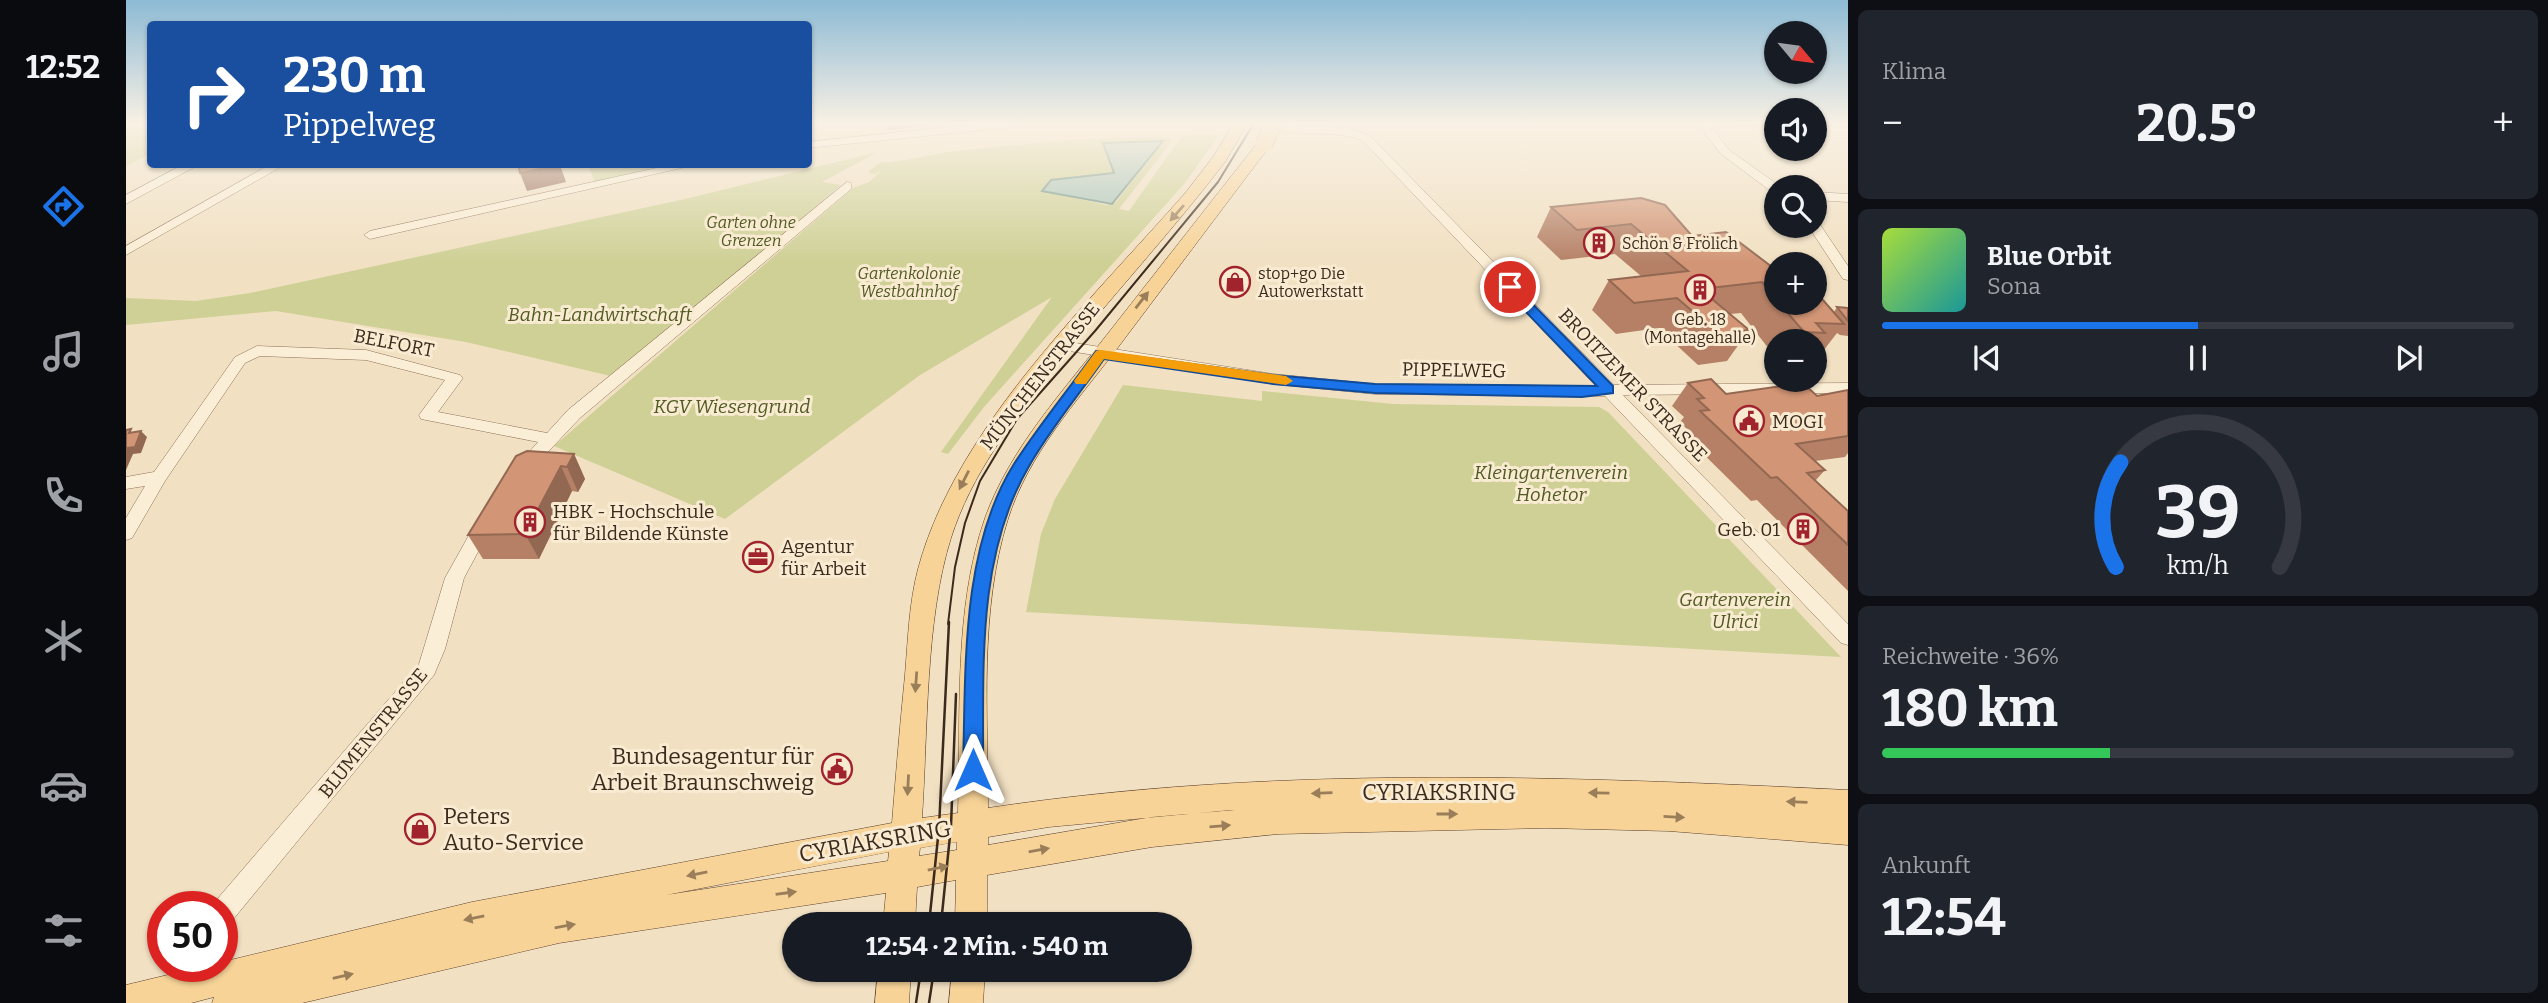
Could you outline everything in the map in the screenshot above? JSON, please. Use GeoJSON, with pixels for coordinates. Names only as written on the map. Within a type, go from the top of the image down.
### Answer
{"type":"FeatureCollection","features":[{"type":"Feature","properties":{"kind":"main road","name":"MÜNCHENSTRASSE"},"geometry":{"type":"LineString","coordinates":[[906,834],[920,627],[936,549],[951,507],[984,444],[1062,346],[1192,195],[1210,170]]}},
{"type":"Feature","properties":{"kind":"main road","name":"MÜNCHENSTRASSE"},"geometry":{"type":"LineString","coordinates":[[973,824],[976,631],[990,539],[1020,467],[1101,354],[1244,170]]}},
{"type":"Feature","properties":{"kind":"main road","name":"CYRIAKSRING"},"geometry":{"type":"LineString","coordinates":[[238,967],[472,918],[906,834],[1049,813],[1231,796],[1416,790],[1672,795],[1848,804]]}},
{"type":"Feature","properties":{"kind":"main road","name":"CYRIAKSRING"},"geometry":{"type":"LineString","coordinates":[[229,1003],[296,994],[559,927],[904,875],[1152,832],[1278,820],[1546,814],[1669,817],[1848,830]]}},
{"type":"Feature","properties":{"kind":"main road"},"geometry":{"type":"LineString","coordinates":[[971,912],[973,824]]}},
{"type":"Feature","properties":{"kind":"main road"},"geometry":{"type":"LineString","coordinates":[[900,912],[906,834]]}},
{"type":"Feature","properties":{"kind":"main road","name":"CYRIAKSRING"},"geometry":{"type":"LineString","coordinates":[[126,1002],[175,982]]}},
{"type":"Feature","properties":{"kind":"main road"},"geometry":{"type":"LineString","coordinates":[[892,1003],[894,982]]}},
{"type":"Feature","properties":{"kind":"main road"},"geometry":{"type":"LineString","coordinates":[[965,1003],[968,982]]}},
{"type":"Feature","properties":{"kind":"street"},"geometry":{"type":"LineString","coordinates":[[126,200],[183,170]]}},
{"type":"Feature","properties":{"kind":"street"},"geometry":{"type":"LineString","coordinates":[[126,251],[270,170]]}},
{"type":"Feature","properties":{"kind":"street"},"geometry":{"type":"LineString","coordinates":[[370,235],[667,170]]}},
{"type":"Feature","properties":{"kind":"street","name":"BROITZEMER STRASSE"},"geometry":{"type":"LineString","coordinates":[[1397,170],[1848,637]]}},
{"type":"Feature","properties":{"kind":"street"},"geometry":{"type":"LineString","coordinates":[[510,485],[574,414],[847,186]]}},
{"type":"Feature","properties":{"kind":"street"},"geometry":{"type":"LineString","coordinates":[[1827,197],[1848,198]]}},
{"type":"Feature","properties":{"kind":"street"},"geometry":{"type":"LineString","coordinates":[[1822,238],[1848,276]]}},
{"type":"Feature","properties":{"kind":"street","name":"PIPPELWEG"},"geometry":{"type":"LineString","coordinates":[[1062,346],[1273,379],[1375,389],[1570,392],[1848,388]]}},
{"type":"Feature","properties":{"kind":"street","name":"BELFORT"},"geometry":{"type":"LineString","coordinates":[[159,477],[240,360],[257,351],[366,355],[455,378],[427,415],[549,439]]}},
{"type":"Feature","properties":{"kind":"street"},"geometry":{"type":"LineString","coordinates":[[126,483],[159,477]]}},
{"type":"Feature","properties":{"kind":"street"},"geometry":{"type":"LineString","coordinates":[[126,533],[159,477]]}},
{"type":"Feature","properties":{"kind":"street","name":"BLUMENSTRASSE"},"geometry":{"type":"LineString","coordinates":[[238,894],[427,669],[436,650],[451,587],[465,553],[495,508]]}},
{"type":"Feature","properties":{"kind":"green space"},"geometry":{"type":"Polygon","coordinates":[[[590,170],[655,170],[595,182],[590,170]]]}},
{"type":"Feature","properties":{"kind":"green space"},"geometry":{"type":"Polygon","coordinates":[[[805,170],[845,170],[822,182],[841,185],[615,377],[466,342],[276,311],[126,325],[126,298],[196,301],[250,293],[685,199],[805,170]]]}},
{"type":"Feature","properties":{"kind":"green space"},"geometry":{"type":"Polygon","coordinates":[[[871,170],[882,170],[875,174],[868,172],[871,170]]]}},
{"type":"Feature","properties":{"kind":"green space"},"geometry":{"type":"Polygon","coordinates":[[[882,170],[1113,170],[1114,173],[1051,180],[1042,191],[1106,205],[1116,202],[1141,170],[1150,170],[1119,209],[1129,211],[1158,170],[1194,170],[984,407],[948,454],[941,452],[1052,297],[920,375],[725,519],[554,446],[853,188],[869,182],[882,170]]]}},
{"type":"Feature","properties":{"kind":"green space"},"geometry":{"type":"Polygon","coordinates":[[[1123,385],[1262,401],[1262,391],[1393,404],[1599,407],[1608,412],[1841,657],[1026,612],[1041,534],[1055,499],[1123,385]]]}},
{"type":"Feature","properties":{"kind":"shaded area"},"geometry":{"type":"Polygon","coordinates":[[[1113,170],[1140,170],[1112,204],[1042,191],[1051,180],[1114,173],[1113,170]]]}},
{"type":"Feature","properties":{"kind":"building"},"geometry":{"type":"Polygon","coordinates":[[[1641,198],[1665,205],[1692,236],[1726,232],[1764,261],[1764,284],[1762,282],[1710,288],[1715,293],[1706,294],[1749,330],[1719,334],[1677,298],[1634,303],[1609,280],[1688,271],[1631,224],[1577,230],[1551,207],[1641,198]]]}},
{"type":"Feature","properties":{"kind":"building"},"geometry":{"type":"Polygon","coordinates":[[[1827,305],[1844,324],[1816,323],[1821,329],[1801,329],[1789,315],[1827,315],[1827,305]]]}},
{"type":"Feature","properties":{"kind":"building"},"geometry":{"type":"Polygon","coordinates":[[[1837,307],[1848,308],[1848,321],[1837,307]]]}},
{"type":"Feature","properties":{"kind":"building"},"geometry":{"type":"Polygon","coordinates":[[[1711,379],[1726,394],[1764,389],[1764,392],[1813,392],[1817,396],[1848,390],[1848,436],[1796,444],[1825,470],[1807,473],[1848,511],[1848,545],[1777,477],[1771,478],[1700,411],[1709,410],[1697,399],[1704,398],[1688,383],[1711,379]]]}},
{"type":"Feature","properties":{"kind":"building"},"geometry":{"type":"Polygon","coordinates":[[[131,429],[129,433],[141,431],[135,447],[126,450],[126,430],[131,429]]]}},
{"type":"Feature","properties":{"kind":"building"},"geometry":{"type":"Polygon","coordinates":[[[527,451],[574,454],[567,467],[561,466],[525,534],[468,535],[516,456],[527,451]]]}},
{"type":"Feature","properties":{"kind":"tram line"},"geometry":{"type":"LineString","coordinates":[[948,624],[955,567],[965,523],[980,481],[1017,419],[1095,331],[1225,170]]}},
{"type":"Feature","properties":{"kind":"tram line"},"geometry":{"type":"LineString","coordinates":[[930,912],[939,828],[949,622]]}},
{"type":"Feature","properties":{"kind":"tram line"},"geometry":{"type":"LineString","coordinates":[[942,912],[951,826],[956,694]]}},
{"type":"Feature","properties":{"kind":"tram line"},"geometry":{"type":"LineString","coordinates":[[916,1003],[919,982]]}},
{"type":"Feature","properties":{"kind":"tram line"},"geometry":{"type":"LineString","coordinates":[[929,1003],[932,982]]}},
{"type":"Feature","properties":{"kind":"slow traffic"},"geometry":{"type":"LineString","coordinates":[[1081,381],[1101,354],[1286,381]]}},
{"type":"Feature","properties":{"kind":"place","name":"Schön & Frölich"},"geometry":{"type":"Point","coordinates":[1599,243]}},
{"type":"Feature","properties":{"kind":"place","name":"stop+go Die Autowerkstatt"},"geometry":{"type":"Point","coordinates":[1235,282]}},
{"type":"Feature","properties":{"kind":"place","name":"Geb. 18 (Montagehalle)"},"geometry":{"type":"Point","coordinates":[1700,290]}},
{"type":"Feature","properties":{"kind":"place","name":"MOGI"},"geometry":{"type":"Point","coordinates":[1749,421]}},
{"type":"Feature","properties":{"kind":"place","name":"HBK - Hochschule für Bildende Künste"},"geometry":{"type":"Point","coordinates":[530,522]}},
{"type":"Feature","properties":{"kind":"place","name":"Geb. 01"},"geometry":{"type":"Point","coordinates":[1803,529]}},
{"type":"Feature","properties":{"kind":"place","name":"Agentur für Arbeit"},"geometry":{"type":"Point","coordinates":[758,557]}},
{"type":"Feature","properties":{"kind":"place","name":"Bundesagentur für Arbeit Braunschweig"},"geometry":{"type":"Point","coordinates":[837,769]}},
{"type":"Feature","properties":{"kind":"place","name":"Peters Auto-Service"},"geometry":{"type":"Point","coordinates":[420,829]}},
{"type":"Feature","properties":{"kind":"route"},"geometry":{"type":"LineString","coordinates":[[973,770],[976,631],[981,582],[990,539],[1020,467],[1101,354],[1273,379],[1375,389],[1582,392],[1608,390],[1510,287]]}},
{"type":"Feature","properties":{"kind":"park label","name":"Garten ohne Grenzen"},"geometry":{"type":"Point","coordinates":[751,231]}},
{"type":"Feature","properties":{"kind":"park label","name":"Gartenkolonie Westbahnhof"},"geometry":{"type":"Point","coordinates":[909,282]}},
{"type":"Feature","properties":{"kind":"park label","name":"Bahn-Landwirtschaft"},"geometry":{"type":"Point","coordinates":[600,314]}},
{"type":"Feature","properties":{"kind":"park label","name":"KGV Wiesengrund"},"geometry":{"type":"Point","coordinates":[732,406]}},
{"type":"Feature","properties":{"kind":"park label","name":"Kleingartenverein Hohetor"},"geometry":{"type":"Point","coordinates":[1551,483]}},
{"type":"Feature","properties":{"kind":"park label","name":"Gartenverein Ulrici"},"geometry":{"type":"Point","coordinates":[1735,610]}}]}
